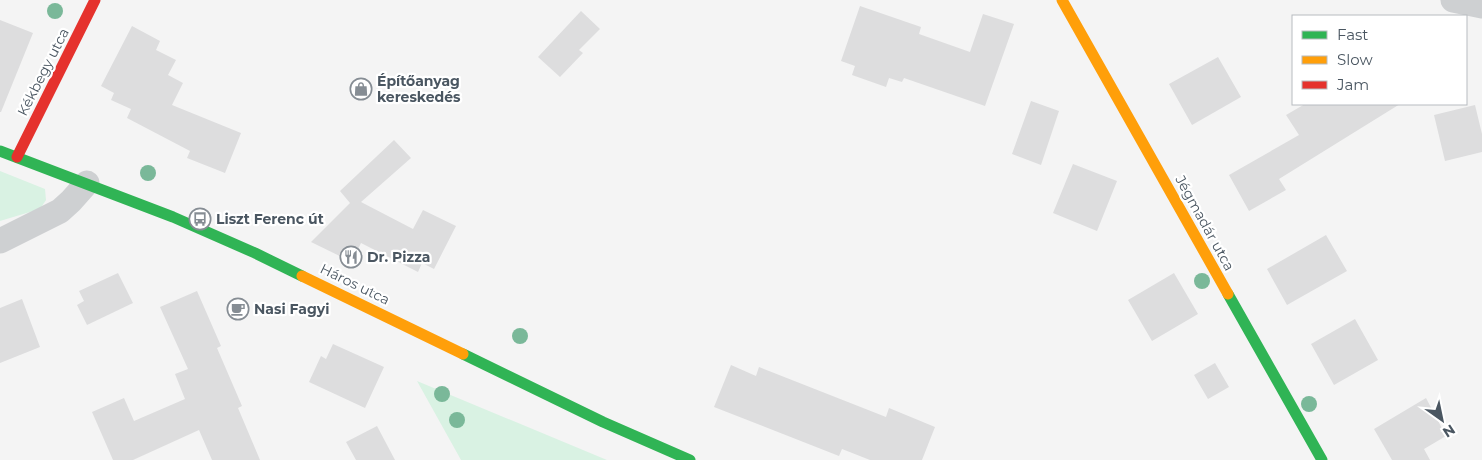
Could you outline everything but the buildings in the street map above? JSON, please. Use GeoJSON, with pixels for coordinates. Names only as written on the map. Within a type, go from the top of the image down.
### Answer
{"type":"FeatureCollection","features":[{"type":"Feature","properties":{"kind":"street","name":"Kékbegy utca"},"geometry":{"type":"LineString","coordinates":[[17,157],[96,0]]}},
{"type":"Feature","properties":{"kind":"street","name":"Jégmadár utca"},"geometry":{"type":"LineString","coordinates":[[1062,0],[1322,460]]}},
{"type":"Feature","properties":{"kind":"street"},"geometry":{"type":"LineString","coordinates":[[1453,0],[1482,6]]}},
{"type":"Feature","properties":{"kind":"street","name":"Háros utca"},"geometry":{"type":"LineString","coordinates":[[0,150],[173,217],[256,253],[603,422],[690,460]]}},
{"type":"Feature","properties":{"kind":"street"},"geometry":{"type":"LineString","coordinates":[[0,241],[60,210],[87,183]]}},
{"type":"Feature","properties":{"kind":"green space"},"geometry":{"type":"Polygon","coordinates":[[[0,171],[45,189],[46,200],[40,209],[0,221],[0,171]]]}},
{"type":"Feature","properties":{"kind":"green space"},"geometry":{"type":"Polygon","coordinates":[[[417,381],[607,460],[461,460],[417,381]]]}},
{"type":"Feature","properties":{"kind":"traffic: fast"},"geometry":{"type":"LineString","coordinates":[[0,151],[173,217],[302,276]]}},
{"type":"Feature","properties":{"kind":"traffic: fast"},"geometry":{"type":"LineString","coordinates":[[1228,294],[1322,460]]}},
{"type":"Feature","properties":{"kind":"traffic: fast"},"geometry":{"type":"LineString","coordinates":[[463,354],[603,422],[690,460]]}},
{"type":"Feature","properties":{"kind":"traffic: slow"},"geometry":{"type":"LineString","coordinates":[[1062,0],[1228,294]]}},
{"type":"Feature","properties":{"kind":"traffic: slow"},"geometry":{"type":"LineString","coordinates":[[302,276],[463,354]]}},
{"type":"Feature","properties":{"kind":"traffic: jam"},"geometry":{"type":"LineString","coordinates":[[17,157],[95,0]]}},
{"type":"Feature","properties":{"kind":"place","name":"Építőanyag kereskedés"},"geometry":{"type":"Point","coordinates":[361,89]}},
{"type":"Feature","properties":{"kind":"place","name":"Liszt Ferenc út"},"geometry":{"type":"Point","coordinates":[200,219]}},
{"type":"Feature","properties":{"kind":"place","name":"Dr. Pizza"},"geometry":{"type":"Point","coordinates":[351,257]}},
{"type":"Feature","properties":{"kind":"place","name":"Nasi Fagyi"},"geometry":{"type":"Point","coordinates":[238,309]}}]}
